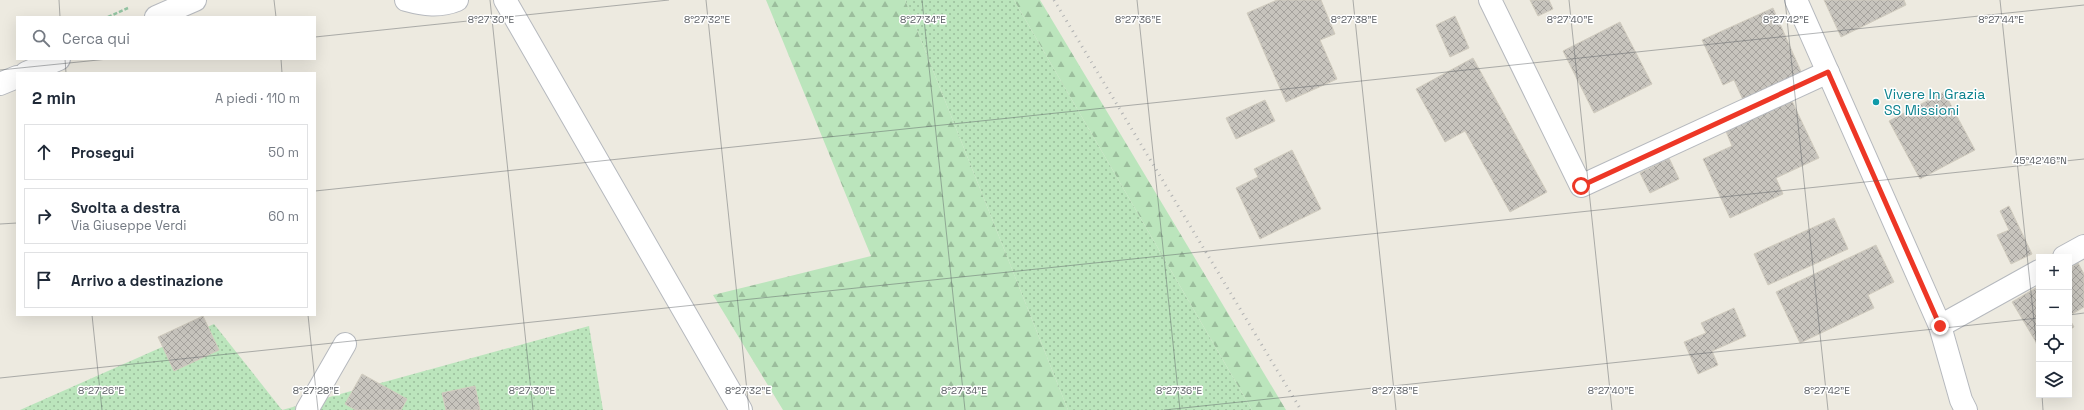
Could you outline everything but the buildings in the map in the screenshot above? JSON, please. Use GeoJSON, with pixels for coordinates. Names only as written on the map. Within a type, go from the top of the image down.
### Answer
{"type":"FeatureCollection","features":[{"type":"Feature","properties":{"kind":"street"},"geometry":{"type":"LineString","coordinates":[[158,16],[195,0]]}},
{"type":"Feature","properties":{"kind":"street"},"geometry":{"type":"LineString","coordinates":[[406,0],[424,5],[447,4],[457,0]]}},
{"type":"Feature","properties":{"kind":"street"},"geometry":{"type":"LineString","coordinates":[[505,0],[741,410]]}},
{"type":"Feature","properties":{"kind":"street"},"geometry":{"type":"LineString","coordinates":[[1490,0],[1581,186],[1828,72]]}},
{"type":"Feature","properties":{"kind":"street"},"geometry":{"type":"LineString","coordinates":[[1796,0],[1940,326],[1962,407]]}},
{"type":"Feature","properties":{"kind":"street"},"geometry":{"type":"LineString","coordinates":[[28,72],[57,60]]}},
{"type":"Feature","properties":{"kind":"street"},"geometry":{"type":"LineString","coordinates":[[0,84],[16,77]]}},
{"type":"Feature","properties":{"kind":"street"},"geometry":{"type":"LineString","coordinates":[[2069,254],[2084,246]]}},
{"type":"Feature","properties":{"kind":"street"},"geometry":{"type":"LineString","coordinates":[[1940,326],[2036,273]]}},
{"type":"Feature","properties":{"kind":"street"},"geometry":{"type":"LineString","coordinates":[[307,410],[345,344]]}},
{"type":"Feature","properties":{"kind":"green space"},"geometry":{"type":"Polygon","coordinates":[[[766,0],[905,0],[1068,410],[783,410],[713,295],[871,256],[766,0]]]}},
{"type":"Feature","properties":{"kind":"green space"},"geometry":{"type":"Polygon","coordinates":[[[905,0],[1014,0],[1252,410],[1068,410],[905,0]]]}},
{"type":"Feature","properties":{"kind":"green space"},"geometry":{"type":"Polygon","coordinates":[[[1014,0],[1040,0],[1286,410],[1252,410],[1014,0]]]}},
{"type":"Feature","properties":{"kind":"green space"},"geometry":{"type":"Polygon","coordinates":[[[214,324],[282,410],[20,410],[214,324]]]}},
{"type":"Feature","properties":{"kind":"green space"},"geometry":{"type":"Polygon","coordinates":[[[589,326],[603,410],[282,410],[589,326]]]}},
{"type":"Feature","properties":{"kind":"railway"},"geometry":{"type":"LineString","coordinates":[[1054,0],[1301,410]]}},
{"type":"Feature","properties":{"kind":"place","name":"Vivere In Grazia SS Missioni"},"geometry":{"type":"Point","coordinates":[1876,102]}},
{"type":"Feature","properties":{"kind":"route"},"geometry":{"type":"LineString","coordinates":[[1581,186],[1828,72],[1940,326]]}}]}
